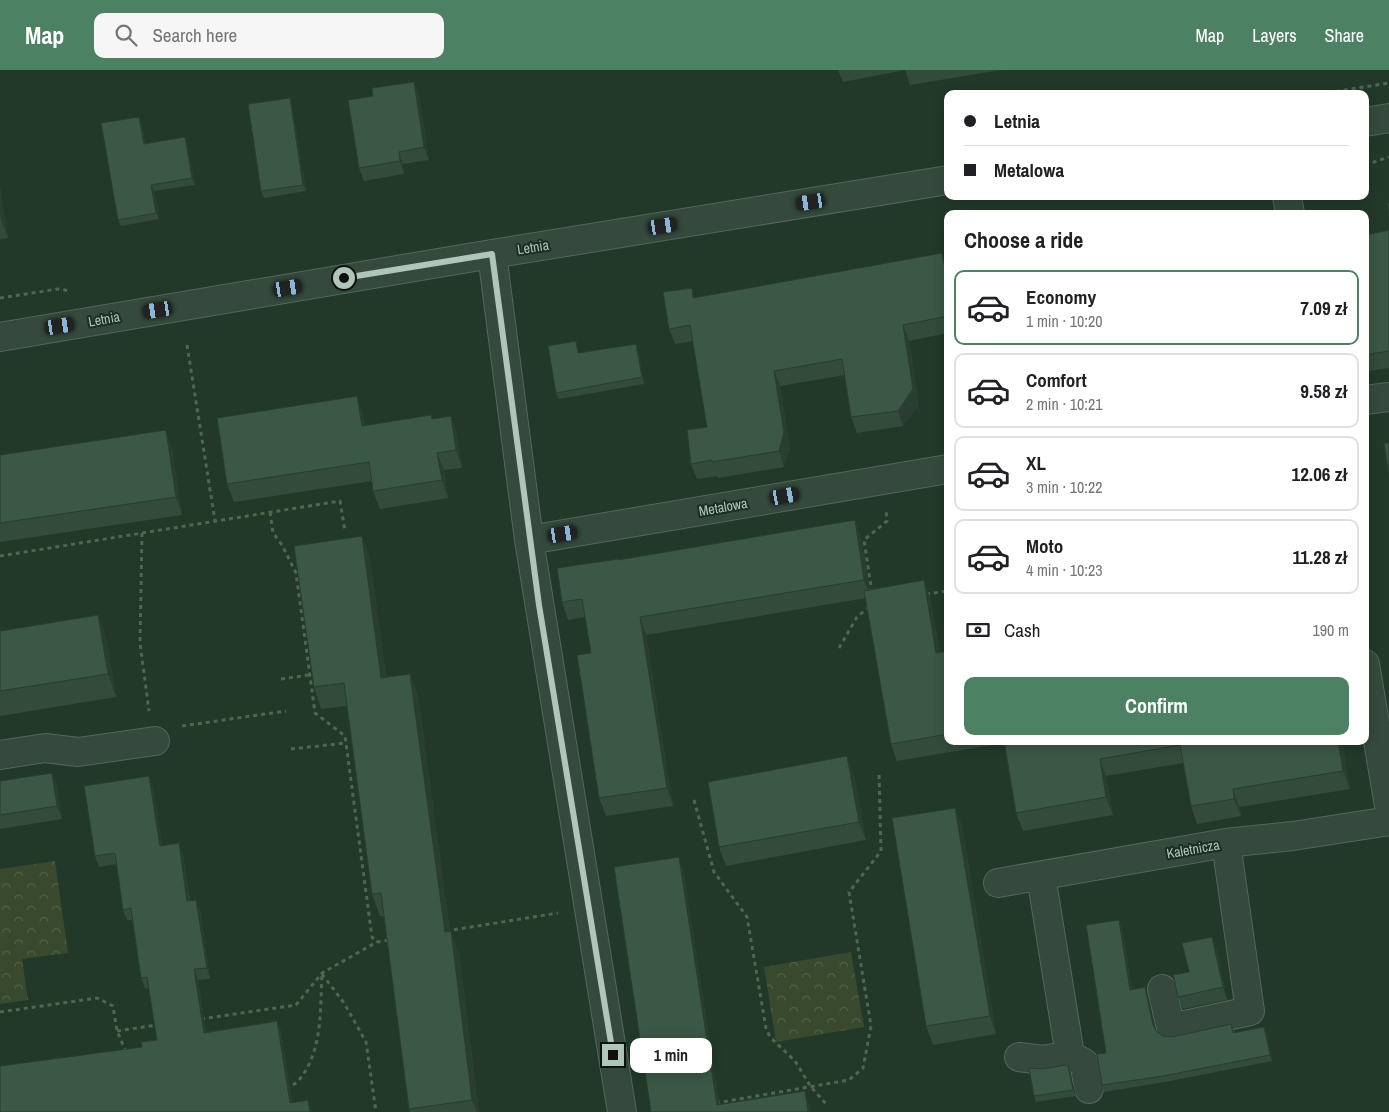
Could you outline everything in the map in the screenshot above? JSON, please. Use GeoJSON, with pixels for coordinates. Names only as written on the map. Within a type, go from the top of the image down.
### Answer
{"type":"FeatureCollection","features":[{"type":"Feature","properties":{"kind":"street"},"geometry":{"type":"LineString","coordinates":[[1369,121],[1389,118]]}},
{"type":"Feature","properties":{"kind":"street","name":"Letnia"},"geometry":{"type":"LineString","coordinates":[[0,337],[944,181]]}},
{"type":"Feature","properties":{"kind":"street"},"geometry":{"type":"LineString","coordinates":[[492,254],[529,540],[622,1112]]}},
{"type":"Feature","properties":{"kind":"street"},"geometry":{"type":"LineString","coordinates":[[1369,399],[1389,396]]}},
{"type":"Feature","properties":{"kind":"street","name":"Metalowa"},"geometry":{"type":"LineString","coordinates":[[529,540],[944,470]]}},
{"type":"Feature","properties":{"kind":"street"},"geometry":{"type":"LineString","coordinates":[[1369,688],[1389,806]]}},
{"type":"Feature","properties":{"kind":"street"},"geometry":{"type":"LineString","coordinates":[[0,755],[45,748],[78,752],[155,741]]}},
{"type":"Feature","properties":{"kind":"street","name":"Kaletnicza"},"geometry":{"type":"LineString","coordinates":[[998,883],[1226,844],[1293,836],[1389,820]]}},
{"type":"Feature","properties":{"kind":"street"},"geometry":{"type":"LineString","coordinates":[[1162,989],[1171,1028],[1250,1012],[1226,844]]}},
{"type":"Feature","properties":{"kind":"street"},"geometry":{"type":"LineString","coordinates":[[1041,876],[1070,1055]]}},
{"type":"Feature","properties":{"kind":"street"},"geometry":{"type":"LineString","coordinates":[[1019,1057],[1043,1060],[1070,1055],[1084,1063],[1089,1089]]}},
{"type":"Feature","properties":{"kind":"path"},"geometry":{"type":"LineString","coordinates":[[1345,90],[1389,83]]}},
{"type":"Feature","properties":{"kind":"path"},"geometry":{"type":"LineString","coordinates":[[1369,164],[1389,157]]}},
{"type":"Feature","properties":{"kind":"path"},"geometry":{"type":"LineString","coordinates":[[187,345],[215,521]]}},
{"type":"Feature","properties":{"kind":"path"},"geometry":{"type":"LineString","coordinates":[[873,594],[864,540],[887,521],[880,480]]}},
{"type":"Feature","properties":{"kind":"path"},"geometry":{"type":"LineString","coordinates":[[0,556],[340,501],[345,531]]}},
{"type":"Feature","properties":{"kind":"path"},"geometry":{"type":"LineString","coordinates":[[270,512],[273,533],[282,545],[296,573],[315,713],[345,736],[372,937],[377,942]]}},
{"type":"Feature","properties":{"kind":"path"},"geometry":{"type":"LineString","coordinates":[[142,533],[140,643],[155,741],[177,726],[286,711]]}},
{"type":"Feature","properties":{"kind":"path"},"geometry":{"type":"LineString","coordinates":[[920,595],[944,592]]}},
{"type":"Feature","properties":{"kind":"path"},"geometry":{"type":"LineString","coordinates":[[839,648],[857,617],[874,603]]}},
{"type":"Feature","properties":{"kind":"path"},"geometry":{"type":"LineString","coordinates":[[281,679],[309,674]]}},
{"type":"Feature","properties":{"kind":"path"},"geometry":{"type":"LineString","coordinates":[[291,749],[346,743]]}},
{"type":"Feature","properties":{"kind":"path"},"geometry":{"type":"LineString","coordinates":[[707,1104],[849,1080],[863,1068],[870,1026],[849,892],[881,851],[879,773]]}},
{"type":"Feature","properties":{"kind":"path"},"geometry":{"type":"LineString","coordinates":[[694,800],[714,872],[747,917],[766,1028],[770,1037],[795,1061],[811,1087],[826,1104]]}},
{"type":"Feature","properties":{"kind":"path"},"geometry":{"type":"LineString","coordinates":[[444,931],[588,908]]}},
{"type":"Feature","properties":{"kind":"path"},"geometry":{"type":"LineString","coordinates":[[192,1020],[296,1005],[322,973],[377,942],[396,939]]}},
{"type":"Feature","properties":{"kind":"path"},"geometry":{"type":"LineString","coordinates":[[283,1090],[298,1081],[309,1064],[319,1032],[322,973]]}},
{"type":"Feature","properties":{"kind":"path"},"geometry":{"type":"LineString","coordinates":[[322,973],[344,1003],[366,1042],[376,1112]]}},
{"type":"Feature","properties":{"kind":"path"},"geometry":{"type":"LineString","coordinates":[[0,1012],[97,998],[113,1006],[117,1031],[127,1054]]}},
{"type":"Feature","properties":{"kind":"path"},"geometry":{"type":"LineString","coordinates":[[117,1031],[164,1024]]}},
{"type":"Feature","properties":{"kind":"green space"},"geometry":{"type":"Polygon","coordinates":[[[55,861],[68,953],[22,959],[28,1000],[0,1004],[0,869],[55,861]]]}},
{"type":"Feature","properties":{"kind":"green space"},"geometry":{"type":"Polygon","coordinates":[[[851,952],[864,1027],[776,1042],[764,967],[851,952]]]}},
{"type":"Feature","properties":{"kind":"building"},"geometry":{"type":"Polygon","coordinates":[[[414,82],[424,147],[399,152],[400,161],[359,168],[348,100],[373,96],[372,88],[414,82]]]}},
{"type":"Feature","properties":{"kind":"building"},"geometry":{"type":"Polygon","coordinates":[[[290,98],[303,185],[261,191],[248,104],[290,98]]]}},
{"type":"Feature","properties":{"kind":"building"},"geometry":{"type":"Polygon","coordinates":[[[139,117],[144,144],[185,137],[192,178],[151,185],[156,213],[118,220],[101,123],[139,117]]]}},
{"type":"Feature","properties":{"kind":"building"},"geometry":{"type":"Polygon","coordinates":[[[1389,230],[1389,351],[1369,354],[1369,234],[1389,230]]]}},
{"type":"Feature","properties":{"kind":"building"},"geometry":{"type":"Polygon","coordinates":[[[942,253],[944,264],[944,317],[903,325],[913,389],[898,411],[851,417],[842,359],[774,371],[784,432],[779,451],[691,464],[687,430],[707,427],[690,325],[669,329],[663,292],[692,288],[693,298],[942,253]]]}},
{"type":"Feature","properties":{"kind":"building"},"geometry":{"type":"Polygon","coordinates":[[[576,341],[578,353],[636,344],[642,377],[556,393],[548,346],[576,341]]]}},
{"type":"Feature","properties":{"kind":"building"},"geometry":{"type":"Polygon","coordinates":[[[357,396],[362,426],[431,415],[432,419],[451,416],[456,450],[437,453],[442,480],[373,491],[369,462],[227,484],[217,418],[357,396]]]}},
{"type":"Feature","properties":{"kind":"building"},"geometry":{"type":"Polygon","coordinates":[[[166,430],[176,497],[0,523],[0,455],[166,430]]]}},
{"type":"Feature","properties":{"kind":"building"},"geometry":{"type":"Polygon","coordinates":[[[1384,443],[1389,443],[1389,476],[1384,443]]]}},
{"type":"Feature","properties":{"kind":"building"},"geometry":{"type":"Polygon","coordinates":[[[855,520],[864,580],[640,617],[667,788],[599,798],[577,655],[591,653],[582,599],[562,602],[557,568],[618,560],[855,520]]]}},
{"type":"Feature","properties":{"kind":"building"},"geometry":{"type":"Polygon","coordinates":[[[362,536],[381,678],[410,674],[445,932],[451,931],[472,1100],[409,1109],[381,893],[372,894],[344,683],[314,687],[294,546],[362,536]]]}},
{"type":"Feature","properties":{"kind":"building"},"geometry":{"type":"Polygon","coordinates":[[[924,580],[936,653],[944,652],[944,735],[891,744],[864,591],[924,580]]]}},
{"type":"Feature","properties":{"kind":"building"},"geometry":{"type":"Polygon","coordinates":[[[98,615],[108,674],[0,691],[0,631],[98,615]]]}},
{"type":"Feature","properties":{"kind":"building"},"geometry":{"type":"Polygon","coordinates":[[[1005,745],[1180,745],[1100,759],[1106,797],[1016,813],[1005,745]]]}},
{"type":"Feature","properties":{"kind":"building"},"geometry":{"type":"Polygon","coordinates":[[[1180,745],[1339,745],[1343,771],[1233,789],[1234,799],[1191,806],[1180,745]]]}},
{"type":"Feature","properties":{"kind":"building"},"geometry":{"type":"Polygon","coordinates":[[[847,756],[859,822],[719,847],[708,782],[847,756]]]}},
{"type":"Feature","properties":{"kind":"building"},"geometry":{"type":"Polygon","coordinates":[[[52,773],[57,806],[0,815],[0,781],[52,773]]]}},
{"type":"Feature","properties":{"kind":"building"},"geometry":{"type":"Polygon","coordinates":[[[149,776],[160,846],[179,843],[187,901],[196,900],[207,968],[194,969],[204,1033],[277,1021],[290,1103],[308,1100],[310,1112],[0,1112],[0,1066],[142,1047],[141,1042],[157,1040],[147,977],[141,978],[131,908],[123,910],[115,853],[95,856],[84,786],[149,776]]]}},
{"type":"Feature","properties":{"kind":"building"},"geometry":{"type":"Polygon","coordinates":[[[955,808],[990,1016],[926,1026],[892,818],[955,808]]]}},
{"type":"Feature","properties":{"kind":"building"},"geometry":{"type":"Polygon","coordinates":[[[679,857],[717,1105],[805,1091],[808,1112],[651,1112],[614,867],[679,857]]]}},
{"type":"Feature","properties":{"kind":"building"},"geometry":{"type":"Polygon","coordinates":[[[1119,920],[1130,990],[1145,987],[1153,1025],[1157,1032],[1163,1036],[1172,1037],[1231,1024],[1233,1033],[1264,1027],[1270,1055],[1163,1076],[1102,1085],[1097,1054],[1106,1053],[1086,925],[1119,920]]]}},
{"type":"Feature","properties":{"kind":"building"},"geometry":{"type":"Polygon","coordinates":[[[1212,937],[1223,987],[1178,997],[1173,975],[1189,972],[1182,943],[1212,937]]]}},
{"type":"Feature","properties":{"kind":"building"},"geometry":{"type":"Polygon","coordinates":[[[1068,1066],[1073,1090],[1034,1096],[1029,1068],[1043,1069],[1068,1066]]]}},
{"type":"Feature","properties":{"kind":"route"},"geometry":{"type":"LineString","coordinates":[[344,278],[492,254],[539,605],[613,1055]]}}]}
